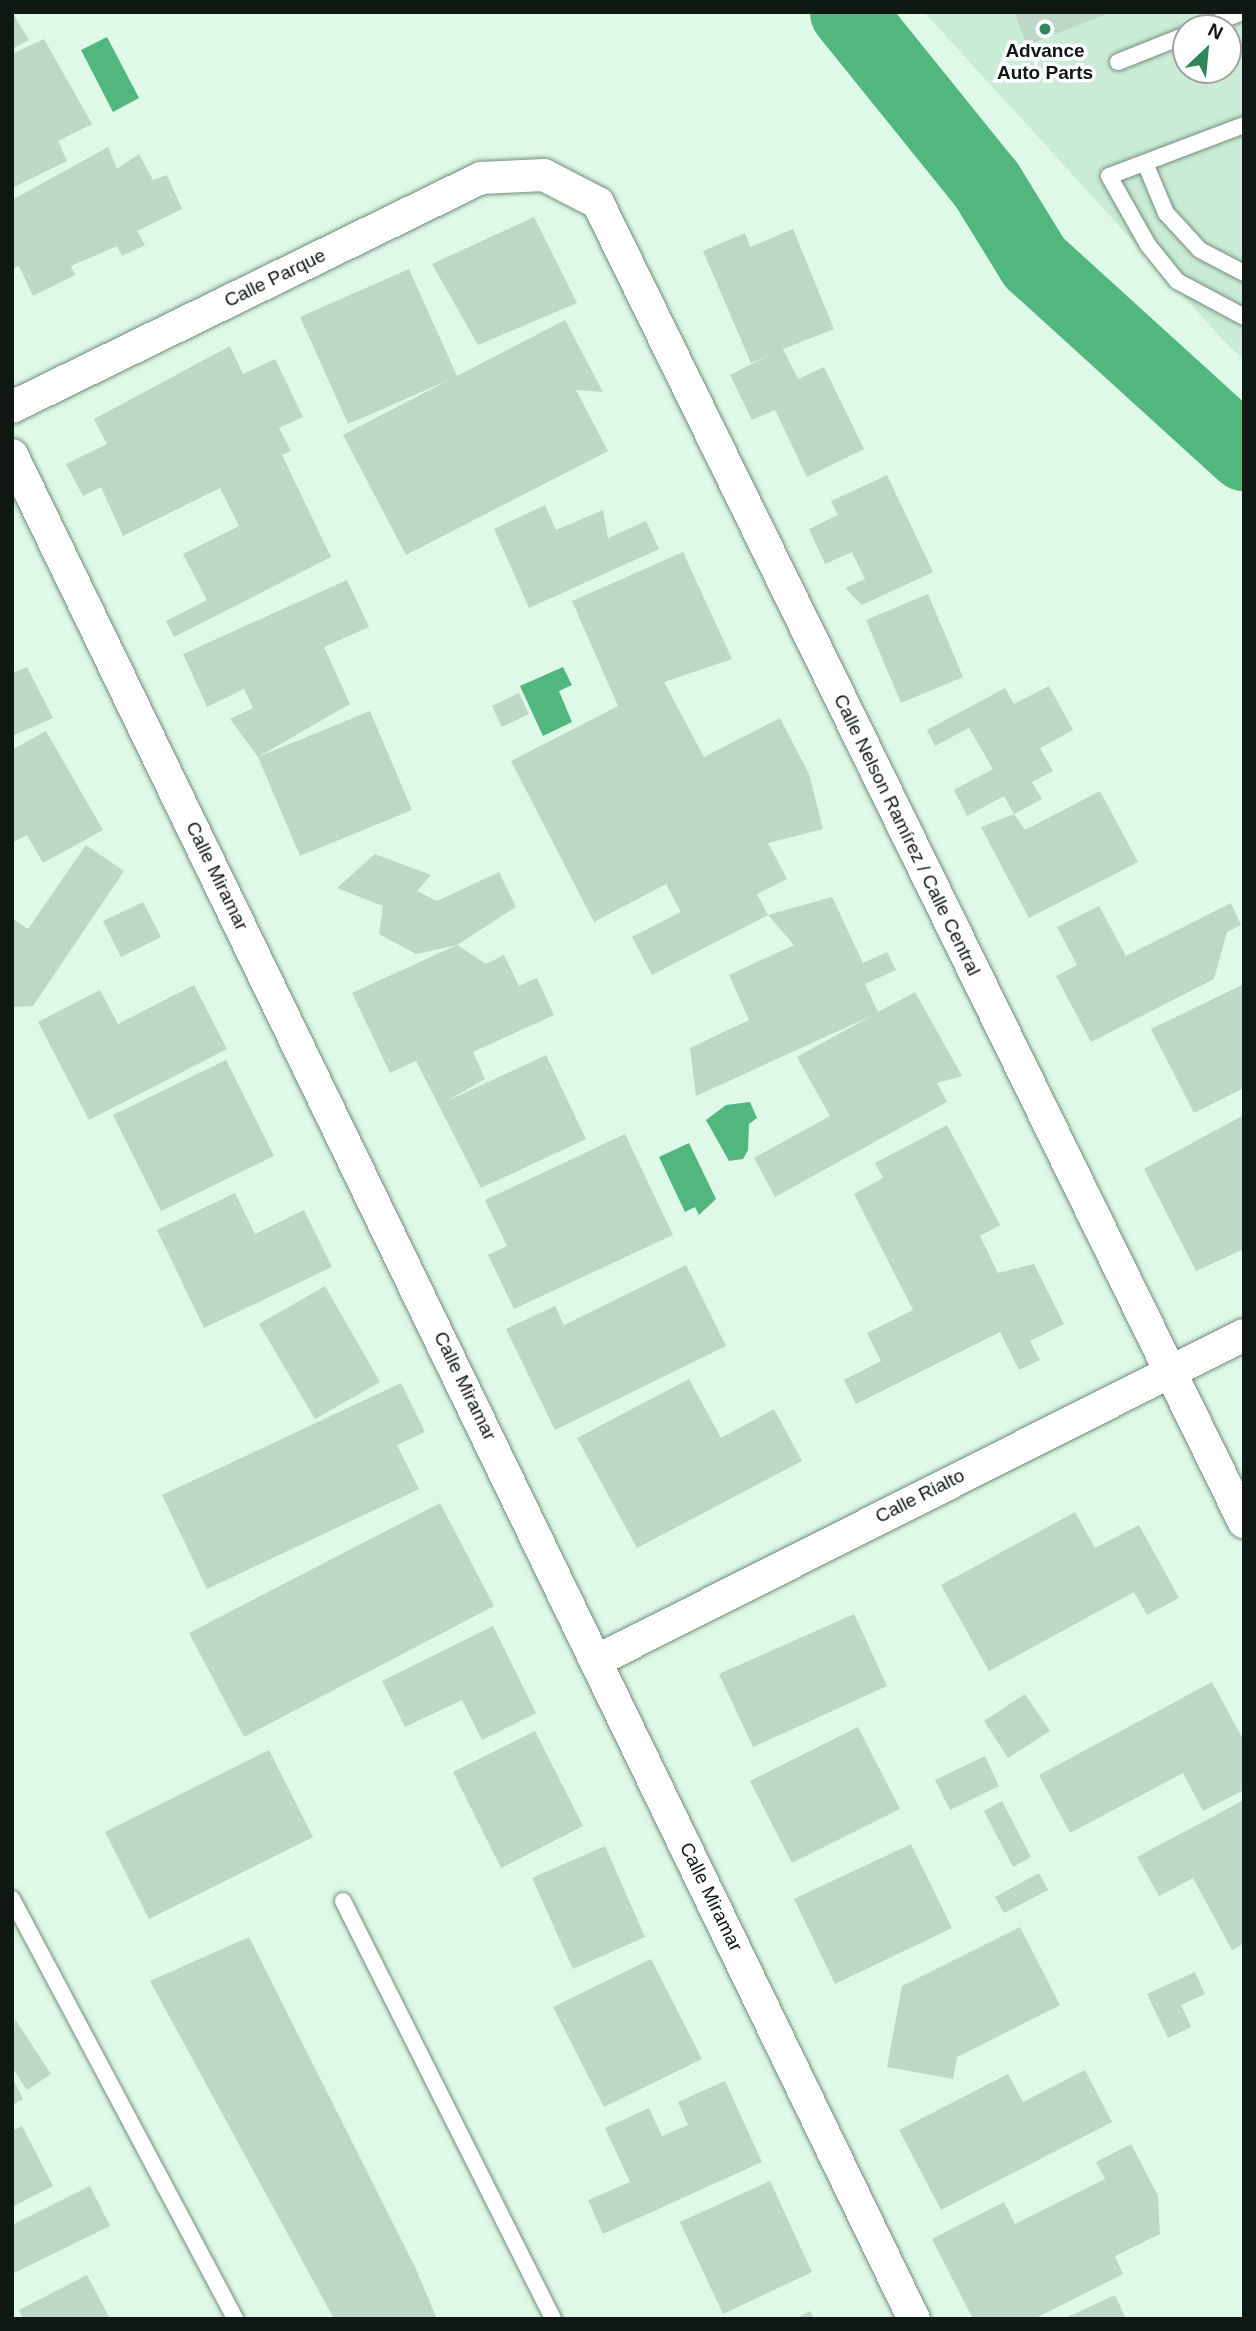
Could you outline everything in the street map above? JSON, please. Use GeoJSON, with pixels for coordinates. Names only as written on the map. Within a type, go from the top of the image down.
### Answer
{"type":"FeatureCollection","features":[{"type":"Feature","properties":{"kind":"street","name":"Calle Parque"},"geometry":{"type":"LineString","coordinates":[[12,407],[481,178],[544,175]]}},
{"type":"Feature","properties":{"kind":"street","name":"Calle Nelson Ramírez / Calle Central"},"geometry":{"type":"LineString","coordinates":[[544,175],[598,203],[1244,1522]]}},
{"type":"Feature","properties":{"kind":"street","name":"Calle Miramar"},"geometry":{"type":"LineString","coordinates":[[12,455],[598,1660],[914,2319]]}},
{"type":"Feature","properties":{"kind":"street","name":"Calle Rialto"},"geometry":{"type":"LineString","coordinates":[[598,1660],[1169,1370],[1244,1335]]}},
{"type":"Feature","properties":{"kind":"lane"},"geometry":{"type":"LineString","coordinates":[[1118,62],[1172,41]]}},
{"type":"Feature","properties":{"kind":"lane"},"geometry":{"type":"LineString","coordinates":[[1244,125],[1109,177],[1148,245],[1177,281],[1244,317]]}},
{"type":"Feature","properties":{"kind":"lane"},"geometry":{"type":"LineString","coordinates":[[1145,163],[1166,213],[1200,250],[1244,273]]}},
{"type":"Feature","properties":{"kind":"lane"},"geometry":{"type":"LineString","coordinates":[[12,1899],[235,2319]]}},
{"type":"Feature","properties":{"kind":"lane"},"geometry":{"type":"LineString","coordinates":[[343,1901],[553,2319]]}},
{"type":"Feature","properties":{"kind":"shaded area"},"geometry":{"type":"Polygon","coordinates":[[[924,12],[1244,12],[1244,360],[1225,342],[924,12]]]}},
{"type":"Feature","properties":{"kind":"shaded area"},"geometry":{"type":"Polygon","coordinates":[[[107,37],[139,98],[113,112],[81,50],[107,37]]]}},
{"type":"Feature","properties":{"kind":"shaded area"},"geometry":{"type":"Polygon","coordinates":[[[563,667],[572,685],[559,691],[572,722],[543,736],[520,686],[563,667]]]}},
{"type":"Feature","properties":{"kind":"shaded area"},"geometry":{"type":"Polygon","coordinates":[[[750,1102],[757,1118],[749,1124],[748,1150],[743,1159],[729,1161],[706,1120],[726,1105],[750,1102]]]}},
{"type":"Feature","properties":{"kind":"shaded area"},"geometry":{"type":"Polygon","coordinates":[[[689,1143],[716,1199],[699,1215],[695,1207],[685,1212],[659,1157],[689,1143]]]}},
{"type":"Feature","properties":{"kind":"building"},"geometry":{"type":"Polygon","coordinates":[[[12,12],[29,40],[12,49],[12,12]]]}},
{"type":"Feature","properties":{"kind":"building","name":"Advance Auto Parts"},"geometry":{"type":"Polygon","coordinates":[[[1014,12],[1112,12],[1027,45],[1014,12]]]}},
{"type":"Feature","properties":{"kind":"building"},"geometry":{"type":"Polygon","coordinates":[[[44,39],[92,124],[58,141],[67,161],[12,188],[12,54],[44,39]]]}},
{"type":"Feature","properties":{"kind":"building"},"geometry":{"type":"Polygon","coordinates":[[[108,147],[117,169],[139,154],[153,180],[167,175],[182,209],[137,231],[145,245],[122,256],[117,246],[71,266],[75,275],[33,296],[19,266],[12,269],[12,200],[108,147]]]}},
{"type":"Feature","properties":{"kind":"building"},"geometry":{"type":"Polygon","coordinates":[[[534,217],[577,303],[478,345],[432,264],[534,217]]]}},
{"type":"Feature","properties":{"kind":"building"},"geometry":{"type":"Polygon","coordinates":[[[793,229],[834,329],[783,349],[798,379],[824,367],[864,449],[807,477],[775,410],[752,420],[730,375],[768,356],[751,363],[703,251],[745,233],[750,247],[793,229]]]}},
{"type":"Feature","properties":{"kind":"building"},"geometry":{"type":"Polygon","coordinates":[[[409,269],[457,376],[565,320],[603,392],[576,390],[608,451],[406,555],[343,435],[449,380],[348,424],[300,317],[409,269]]]}},
{"type":"Feature","properties":{"kind":"building"},"geometry":{"type":"Polygon","coordinates":[[[230,346],[243,374],[275,359],[303,417],[279,428],[291,451],[282,455],[331,557],[174,637],[166,621],[207,600],[183,554],[239,526],[220,488],[123,536],[101,487],[83,496],[66,464],[107,444],[94,419],[230,346]]]}},
{"type":"Feature","properties":{"kind":"building"},"geometry":{"type":"Polygon","coordinates":[[[887,475],[933,572],[862,605],[845,588],[865,579],[852,552],[825,564],[809,529],[838,515],[831,501],[887,475]]]}},
{"type":"Feature","properties":{"kind":"building"},"geometry":{"type":"Polygon","coordinates":[[[545,505],[556,530],[603,510],[608,538],[646,521],[659,549],[529,608],[494,529],[545,505]]]}},
{"type":"Feature","properties":{"kind":"building"},"geometry":{"type":"Polygon","coordinates":[[[683,552],[732,659],[664,682],[704,757],[780,718],[809,774],[823,829],[768,843],[787,879],[757,894],[768,915],[652,975],[632,937],[681,912],[666,884],[594,922],[511,761],[618,706],[572,601],[683,552]]]}},
{"type":"Feature","properties":{"kind":"building"},"geometry":{"type":"Polygon","coordinates":[[[347,580],[369,627],[324,647],[350,704],[258,757],[230,719],[253,708],[244,689],[207,707],[183,654],[347,580]]]}},
{"type":"Feature","properties":{"kind":"building"},"geometry":{"type":"Polygon","coordinates":[[[928,594],[963,677],[901,703],[866,620],[928,594]]]}},
{"type":"Feature","properties":{"kind":"building"},"geometry":{"type":"Polygon","coordinates":[[[27,667],[53,718],[12,736],[12,673],[27,667]]]}},
{"type":"Feature","properties":{"kind":"building"},"geometry":{"type":"Polygon","coordinates":[[[1049,686],[1073,730],[1040,748],[1053,771],[1032,782],[1042,799],[1014,814],[1004,796],[967,816],[954,790],[993,769],[969,728],[935,746],[927,730],[1005,688],[1014,704],[1049,686]]]}},
{"type":"Feature","properties":{"kind":"building"},"geometry":{"type":"Polygon","coordinates":[[[519,693],[529,714],[502,727],[492,706],[519,693]]]}},
{"type":"Feature","properties":{"kind":"building"},"geometry":{"type":"Polygon","coordinates":[[[370,711],[412,810],[300,856],[258,757],[370,711]]]}},
{"type":"Feature","properties":{"kind":"building"},"geometry":{"type":"Polygon","coordinates":[[[46,731],[103,830],[43,863],[27,835],[12,843],[12,750],[46,731]]]}},
{"type":"Feature","properties":{"kind":"building"},"geometry":{"type":"Polygon","coordinates":[[[1100,791],[1138,862],[1029,918],[981,827],[1014,814],[1025,830],[1100,791]]]}},
{"type":"Feature","properties":{"kind":"building"},"geometry":{"type":"Polygon","coordinates":[[[86,845],[124,871],[33,1006],[12,1007],[12,918],[28,929],[86,845]]]}},
{"type":"Feature","properties":{"kind":"building"},"geometry":{"type":"Polygon","coordinates":[[[375,854],[431,875],[417,891],[437,901],[499,872],[516,907],[457,945],[416,954],[379,934],[383,906],[337,888],[375,854]]]}},
{"type":"Feature","properties":{"kind":"building"},"geometry":{"type":"Polygon","coordinates":[[[832,897],[863,963],[887,952],[896,970],[865,984],[878,1012],[915,992],[962,1076],[937,1083],[947,1102],[775,1197],[754,1158],[830,1116],[797,1057],[871,1016],[696,1096],[690,1048],[749,1020],[729,975],[794,945],[768,915],[832,897]]]}},
{"type":"Feature","properties":{"kind":"building"},"geometry":{"type":"Polygon","coordinates":[[[143,902],[161,937],[121,957],[103,921],[143,902]]]}},
{"type":"Feature","properties":{"kind":"building"},"geometry":{"type":"Polygon","coordinates":[[[1231,903],[1241,925],[1227,932],[1214,979],[1091,1042],[1056,976],[1077,965],[1057,927],[1099,906],[1126,956],[1231,903]]]}},
{"type":"Feature","properties":{"kind":"building"},"geometry":{"type":"Polygon","coordinates":[[[457,945],[486,964],[504,955],[519,986],[537,978],[554,1015],[473,1052],[485,1079],[445,1102],[546,1055],[586,1139],[481,1188],[416,1061],[390,1073],[352,993],[457,945]]]}},
{"type":"Feature","properties":{"kind":"building"},"geometry":{"type":"Polygon","coordinates":[[[1244,984],[1244,1088],[1194,1113],[1151,1029],[1244,984]]]}},
{"type":"Feature","properties":{"kind":"building"},"geometry":{"type":"Polygon","coordinates":[[[194,985],[227,1049],[89,1120],[38,1022],[100,990],[118,1024],[194,985]]]}},
{"type":"Feature","properties":{"kind":"building"},"geometry":{"type":"Polygon","coordinates":[[[226,1060],[274,1156],[161,1211],[113,1115],[226,1060]]]}},
{"type":"Feature","properties":{"kind":"building"},"geometry":{"type":"Polygon","coordinates":[[[1244,1115],[1244,1249],[1196,1271],[1144,1169],[1244,1115]]]}},
{"type":"Feature","properties":{"kind":"building"},"geometry":{"type":"Polygon","coordinates":[[[947,1125],[1000,1225],[980,1236],[998,1273],[1034,1264],[1064,1324],[1030,1341],[1040,1360],[1019,1370],[1000,1332],[856,1404],[844,1380],[881,1361],[867,1333],[913,1310],[854,1194],[883,1178],[875,1163],[947,1125]]]}},
{"type":"Feature","properties":{"kind":"building"},"geometry":{"type":"Polygon","coordinates":[[[625,1134],[673,1235],[514,1309],[488,1255],[507,1246],[485,1200],[625,1134]]]}},
{"type":"Feature","properties":{"kind":"building"},"geometry":{"type":"Polygon","coordinates":[[[235,1193],[255,1234],[304,1210],[332,1267],[204,1328],[157,1230],[235,1193]]]}},
{"type":"Feature","properties":{"kind":"building"},"geometry":{"type":"Polygon","coordinates":[[[686,1265],[726,1346],[555,1430],[506,1329],[555,1306],[564,1325],[686,1265]]]}},
{"type":"Feature","properties":{"kind":"building"},"geometry":{"type":"Polygon","coordinates":[[[325,1286],[380,1382],[315,1419],[259,1324],[325,1286]]]}},
{"type":"Feature","properties":{"kind":"building"},"geometry":{"type":"Polygon","coordinates":[[[689,1379],[721,1438],[774,1409],[802,1461],[637,1548],[577,1438],[689,1379]]]}},
{"type":"Feature","properties":{"kind":"building"},"geometry":{"type":"Polygon","coordinates":[[[401,1383],[425,1432],[397,1445],[419,1489],[207,1589],[162,1495],[401,1383]]]}},
{"type":"Feature","properties":{"kind":"building"},"geometry":{"type":"Polygon","coordinates":[[[440,1503],[494,1606],[244,1737],[189,1633],[440,1503]]]}},
{"type":"Feature","properties":{"kind":"building"},"geometry":{"type":"Polygon","coordinates":[[[1075,1512],[1095,1548],[1139,1525],[1179,1598],[1147,1615],[1134,1592],[989,1671],[941,1585],[1075,1512]]]}},
{"type":"Feature","properties":{"kind":"building"},"geometry":{"type":"Polygon","coordinates":[[[854,1614],[887,1686],[753,1747],[719,1674],[854,1614]]]}},
{"type":"Feature","properties":{"kind":"building"},"geometry":{"type":"Polygon","coordinates":[[[493,1626],[536,1713],[482,1740],[462,1700],[405,1727],[382,1681],[493,1626]]]}},
{"type":"Feature","properties":{"kind":"building"},"geometry":{"type":"Polygon","coordinates":[[[1212,1682],[1244,1741],[1244,1790],[1203,1811],[1183,1773],[1070,1833],[1039,1775],[1212,1682]]]}},
{"type":"Feature","properties":{"kind":"building"},"geometry":{"type":"Polygon","coordinates":[[[1025,1694],[1050,1731],[1008,1758],[984,1721],[1025,1694]]]}},
{"type":"Feature","properties":{"kind":"building"},"geometry":{"type":"Polygon","coordinates":[[[858,1727],[900,1809],[792,1863],[750,1781],[858,1727]]]}},
{"type":"Feature","properties":{"kind":"building"},"geometry":{"type":"Polygon","coordinates":[[[535,1731],[583,1826],[501,1868],[453,1772],[535,1731]]]}},
{"type":"Feature","properties":{"kind":"building"},"geometry":{"type":"Polygon","coordinates":[[[269,1750],[313,1837],[149,1919],[105,1832],[269,1750]]]}},
{"type":"Feature","properties":{"kind":"building"},"geometry":{"type":"Polygon","coordinates":[[[985,1756],[999,1786],[950,1810],[935,1780],[985,1756]]]}},
{"type":"Feature","properties":{"kind":"building"},"geometry":{"type":"Polygon","coordinates":[[[1244,1800],[1244,1943],[1232,1950],[1193,1878],[1159,1896],[1137,1857],[1244,1800]]]}},
{"type":"Feature","properties":{"kind":"building"},"geometry":{"type":"Polygon","coordinates":[[[1002,1801],[1031,1857],[1013,1867],[984,1811],[1002,1801]]]}},
{"type":"Feature","properties":{"kind":"building"},"geometry":{"type":"Polygon","coordinates":[[[911,1844],[952,1928],[835,1984],[794,1899],[911,1844]]]}},
{"type":"Feature","properties":{"kind":"building"},"geometry":{"type":"Polygon","coordinates":[[[605,1846],[645,1937],[573,1969],[532,1878],[605,1846]]]}},
{"type":"Feature","properties":{"kind":"building"},"geometry":{"type":"Polygon","coordinates":[[[1039,1873],[1048,1890],[1004,1913],[995,1897],[1039,1873]]]}},
{"type":"Feature","properties":{"kind":"building"},"geometry":{"type":"Polygon","coordinates":[[[1020,1927],[1060,2005],[957,2057],[953,2079],[887,2067],[902,1986],[1020,1927]]]}},
{"type":"Feature","properties":{"kind":"building"},"geometry":{"type":"Polygon","coordinates":[[[249,1937],[416,2269],[437,2319],[334,2319],[150,1981],[249,1937]]]}},
{"type":"Feature","properties":{"kind":"building"},"geometry":{"type":"Polygon","coordinates":[[[651,1959],[702,2059],[604,2107],[553,2007],[651,1959]]]}},
{"type":"Feature","properties":{"kind":"building"},"geometry":{"type":"Polygon","coordinates":[[[1195,1972],[1205,1994],[1181,2005],[1191,2027],[1168,2038],[1147,1994],[1195,1972]]]}},
{"type":"Feature","properties":{"kind":"building"},"geometry":{"type":"Polygon","coordinates":[[[15,2019],[51,2074],[27,2090],[12,2067],[15,2019]]]}},
{"type":"Feature","properties":{"kind":"building"},"geometry":{"type":"Polygon","coordinates":[[[1085,2070],[1112,2122],[941,2210],[899,2130],[1008,2074],[1023,2102],[1085,2070]]]}},
{"type":"Feature","properties":{"kind":"building"},"geometry":{"type":"Polygon","coordinates":[[[12,2077],[23,2099],[12,2105],[12,2077]]]}},
{"type":"Feature","properties":{"kind":"building"},"geometry":{"type":"Polygon","coordinates":[[[725,2081],[762,2162],[603,2234],[588,2200],[630,2182],[605,2128],[649,2108],[662,2136],[688,2125],[678,2102],[725,2081]]]}},
{"type":"Feature","properties":{"kind":"building"},"geometry":{"type":"Polygon","coordinates":[[[22,2126],[53,2186],[12,2207],[12,2131],[22,2126]]]}},
{"type":"Feature","properties":{"kind":"building"},"geometry":{"type":"Polygon","coordinates":[[[1131,2144],[1158,2196],[1160,2234],[1115,2256],[1123,2274],[1034,2319],[973,2319],[932,2239],[1004,2202],[1015,2224],[1105,2179],[1096,2162],[1131,2144]]]}},
{"type":"Feature","properties":{"kind":"building"},"geometry":{"type":"Polygon","coordinates":[[[770,2181],[812,2272],[723,2314],[680,2222],[770,2181]]]}},
{"type":"Feature","properties":{"kind":"building"},"geometry":{"type":"Polygon","coordinates":[[[90,2186],[110,2226],[12,2274],[12,2225],[90,2186]]]}},
{"type":"Feature","properties":{"kind":"building"},"geometry":{"type":"Polygon","coordinates":[[[87,2275],[110,2319],[23,2319],[19,2310],[87,2275]]]}},
{"type":"Feature","properties":{"kind":"building"},"geometry":{"type":"Polygon","coordinates":[[[1115,2295],[1126,2319],[1063,2319],[1115,2295]]]}},
{"type":"Feature","properties":{"kind":"building"},"geometry":{"type":"Polygon","coordinates":[[[810,2311],[814,2319],[795,2319],[810,2311]]]}},
{"type":"Feature","properties":{"kind":"waterway"},"geometry":{"type":"LineString","coordinates":[[847,12],[986,184],[1034,262],[1244,453]]}},
{"type":"Feature","properties":{"kind":"place","name":"Advance Auto Parts"},"geometry":{"type":"Point","coordinates":[1045,29]}}]}
